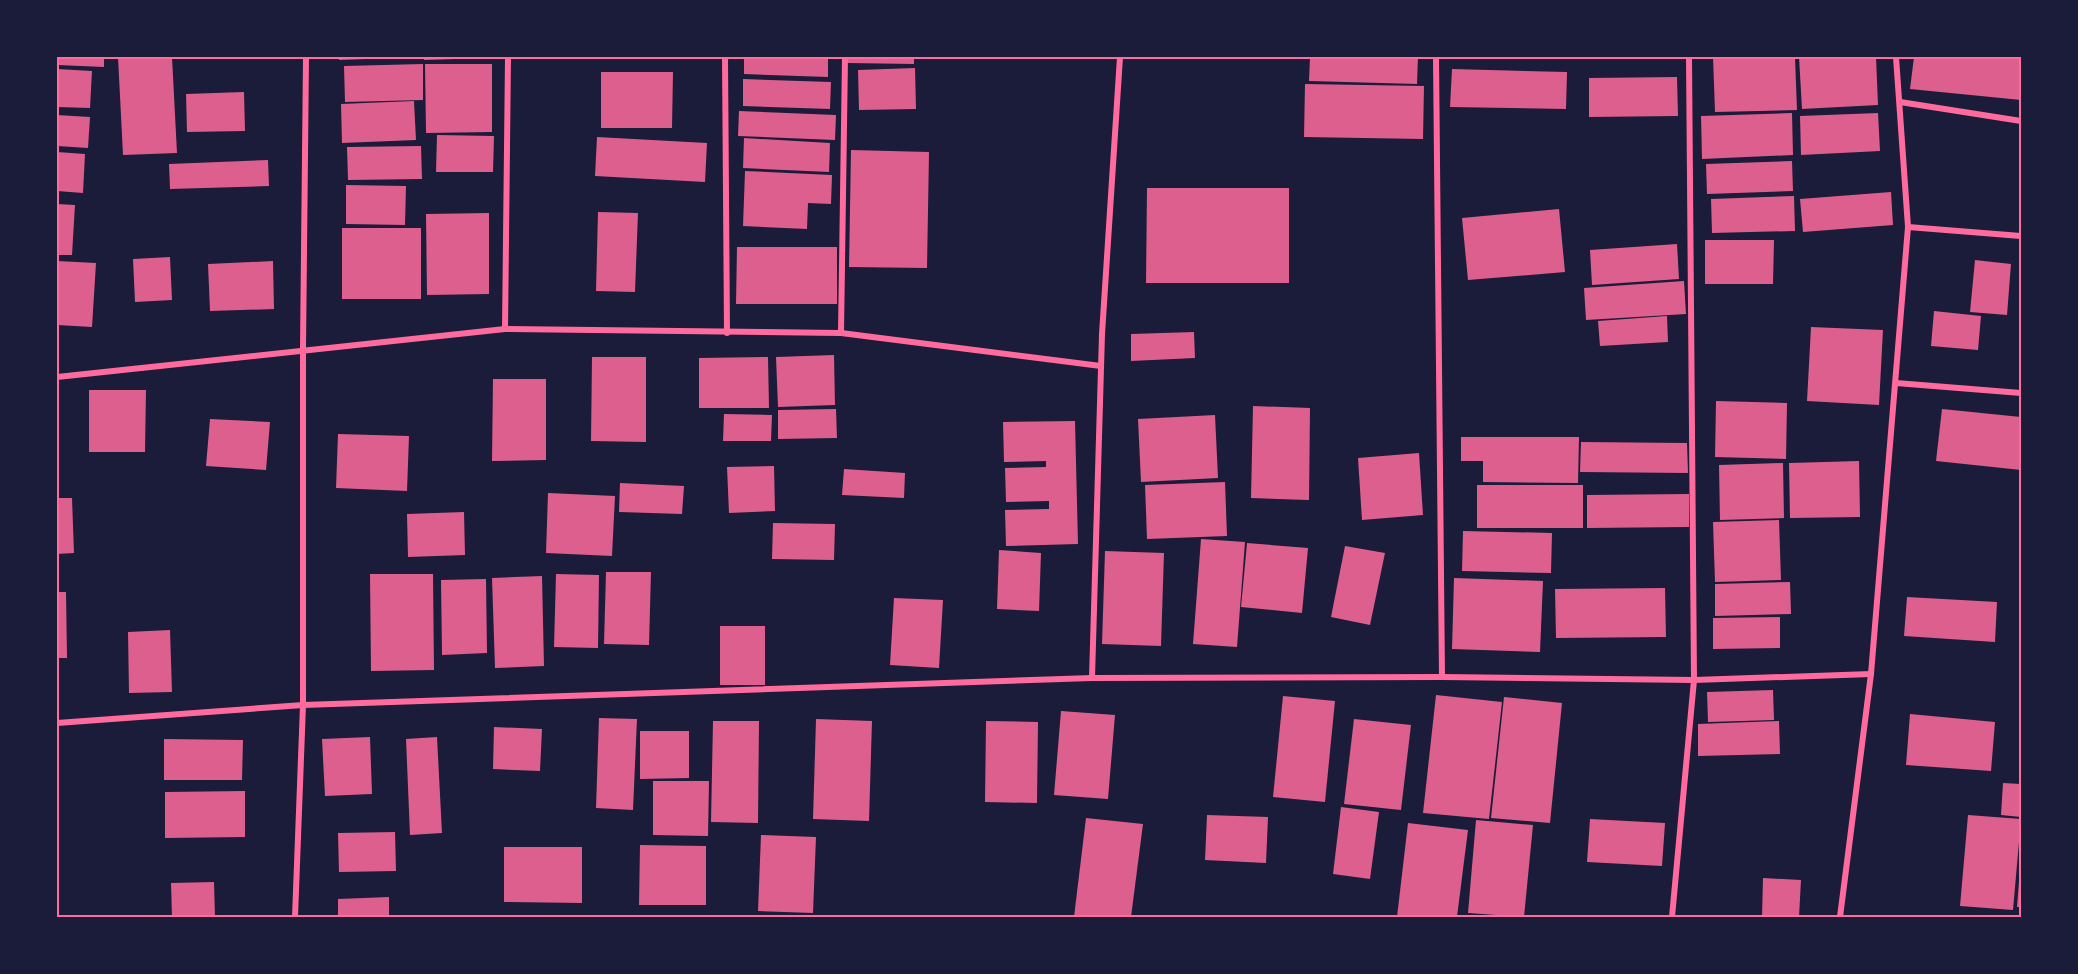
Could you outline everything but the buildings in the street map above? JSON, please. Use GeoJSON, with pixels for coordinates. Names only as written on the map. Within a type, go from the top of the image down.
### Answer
{"type":"FeatureCollection","features":[{"type":"Feature","properties":{"kind":"street"},"geometry":{"type":"LineString","coordinates":[[295,917],[303,705],[306,57]]}},
{"type":"Feature","properties":{"kind":"street"},"geometry":{"type":"LineString","coordinates":[[505,329],[508,57]]}},
{"type":"Feature","properties":{"kind":"street"},"geometry":{"type":"LineString","coordinates":[[725,57],[726,333]]}},
{"type":"Feature","properties":{"kind":"street"},"geometry":{"type":"LineString","coordinates":[[841,333],[845,57]]}},
{"type":"Feature","properties":{"kind":"street"},"geometry":{"type":"LineString","coordinates":[[1092,678],[1102,334],[1120,57]]}},
{"type":"Feature","properties":{"kind":"street"},"geometry":{"type":"LineString","coordinates":[[1436,57],[1442,677]]}},
{"type":"Feature","properties":{"kind":"street"},"geometry":{"type":"LineString","coordinates":[[1672,917],[1694,680],[1689,57]]}},
{"type":"Feature","properties":{"kind":"street"},"geometry":{"type":"LineString","coordinates":[[1840,917],[1871,674],[1908,227],[1896,57]]}},
{"type":"Feature","properties":{"kind":"street"},"geometry":{"type":"LineString","coordinates":[[1900,102],[2021,122]]}},
{"type":"Feature","properties":{"kind":"street"},"geometry":{"type":"LineString","coordinates":[[1908,227],[2021,236]]}},
{"type":"Feature","properties":{"kind":"street"},"geometry":{"type":"LineString","coordinates":[[57,377],[505,329],[841,333],[1101,366]]}},
{"type":"Feature","properties":{"kind":"street"},"geometry":{"type":"LineString","coordinates":[[1896,383],[2021,393]]}},
{"type":"Feature","properties":{"kind":"street"},"geometry":{"type":"LineString","coordinates":[[57,723],[303,705],[1092,678],[1442,677],[1694,680],[1871,674]]}}]}
